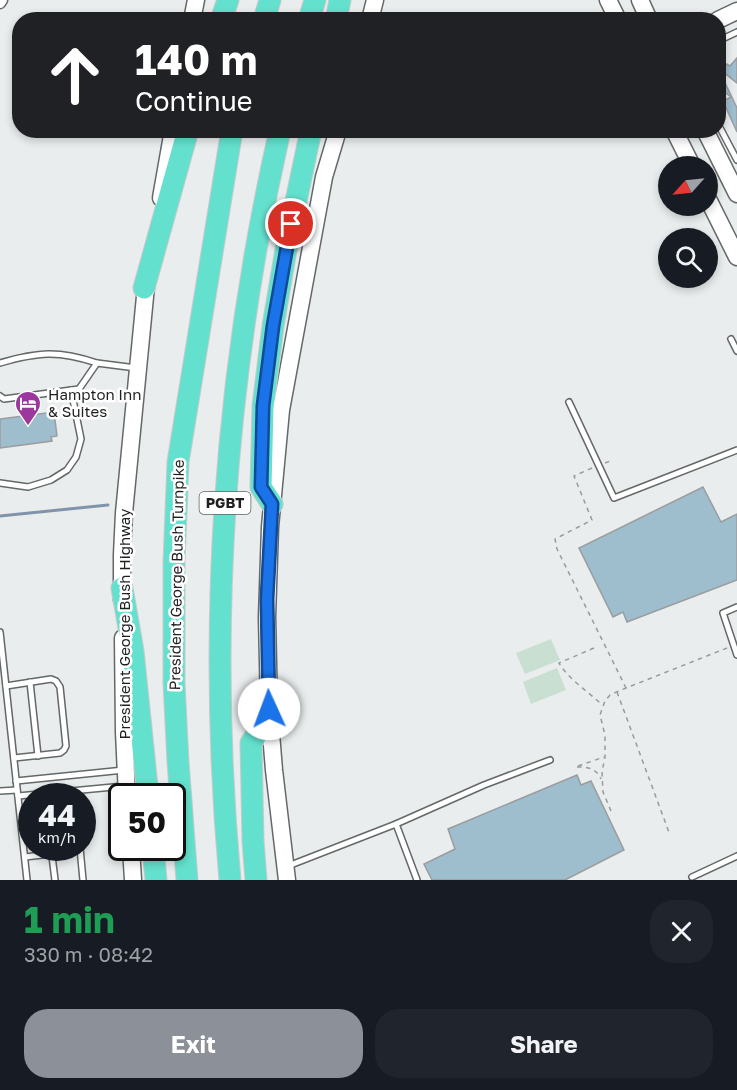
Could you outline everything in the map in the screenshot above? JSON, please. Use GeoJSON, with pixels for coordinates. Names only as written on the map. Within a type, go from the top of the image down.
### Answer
{"type":"FeatureCollection","features":[{"type":"Feature","properties":{"kind":"highway"},"geometry":{"type":"LineString","coordinates":[[144,288],[186,138]]}},
{"type":"Feature","properties":{"kind":"highway","name":"President George Bush Turnpike"},"geometry":{"type":"LineString","coordinates":[[187,880],[174,683],[174,562],[178,462],[231,138]]}},
{"type":"Feature","properties":{"kind":"highway","name":"PGBT"},"geometry":{"type":"LineString","coordinates":[[230,880],[224,808],[220,696],[220,595],[226,486],[248,294],[278,138]]}},
{"type":"Feature","properties":{"kind":"highway"},"geometry":{"type":"LineString","coordinates":[[272,504],[261,487],[263,406],[273,326],[308,138]]}},
{"type":"Feature","properties":{"kind":"highway"},"geometry":{"type":"LineString","coordinates":[[122,588],[133,651],[147,783]]}},
{"type":"Feature","properties":{"kind":"highway"},"geometry":{"type":"LineString","coordinates":[[256,880],[251,743],[269,716]]}},
{"type":"Feature","properties":{"kind":"highway"},"geometry":{"type":"LineString","coordinates":[[154,861],[156,880]]}},
{"type":"Feature","properties":{"kind":"main road","name":"President George Bush Highway"},"geometry":{"type":"LineString","coordinates":[[127,783],[122,588],[124,513],[144,288],[171,138]]}},
{"type":"Feature","properties":{"kind":"main road"},"geometry":{"type":"LineString","coordinates":[[286,874],[269,716],[267,599],[272,504],[281,410],[324,177],[336,138]]}},
{"type":"Feature","properties":{"kind":"main road"},"geometry":{"type":"LineString","coordinates":[[678,138],[687,156]]}},
{"type":"Feature","properties":{"kind":"main road"},"geometry":{"type":"LineString","coordinates":[[709,138],[737,194]]}},
{"type":"Feature","properties":{"kind":"main road"},"geometry":{"type":"LineString","coordinates":[[716,216],[737,257]]}},
{"type":"Feature","properties":{"kind":"main road"},"geometry":{"type":"LineString","coordinates":[[720,223],[737,235]]}},
{"type":"Feature","properties":{"kind":"main road"},"geometry":{"type":"LineString","coordinates":[[132,861],[133,880]]}},
{"type":"Feature","properties":{"kind":"lane"},"geometry":{"type":"LineString","coordinates":[[725,138],[737,160]]}},
{"type":"Feature","properties":{"kind":"lane"},"geometry":{"type":"LineString","coordinates":[[731,339],[737,351]]}},
{"type":"Feature","properties":{"kind":"lane"},"geometry":{"type":"LineString","coordinates":[[0,363],[48,353],[76,356],[97,363],[138,368]]}},
{"type":"Feature","properties":{"kind":"lane"},"geometry":{"type":"LineString","coordinates":[[0,396],[4,399],[79,389],[97,363]]}},
{"type":"Feature","properties":{"kind":"lane"},"geometry":{"type":"LineString","coordinates":[[0,483],[28,487],[51,480],[67,470],[76,457],[81,439],[71,390]]}},
{"type":"Feature","properties":{"kind":"lane"},"geometry":{"type":"LineString","coordinates":[[569,402],[614,498],[737,450]]}},
{"type":"Feature","properties":{"kind":"lane"},"geometry":{"type":"LineString","coordinates":[[737,607],[723,613],[737,655]]}},
{"type":"Feature","properties":{"kind":"lane"},"geometry":{"type":"LineString","coordinates":[[0,632],[18,801]]}},
{"type":"Feature","properties":{"kind":"lane"},"geometry":{"type":"LineString","coordinates":[[6,686],[51,679],[56,681],[60,687],[66,746],[60,753],[14,758]]}},
{"type":"Feature","properties":{"kind":"lane"},"geometry":{"type":"LineString","coordinates":[[30,682],[38,756]]}},
{"type":"Feature","properties":{"kind":"lane"},"geometry":{"type":"LineString","coordinates":[[286,874],[396,824],[550,760]]}},
{"type":"Feature","properties":{"kind":"lane"},"geometry":{"type":"LineString","coordinates":[[16,781],[108,783]]}},
{"type":"Feature","properties":{"kind":"lane"},"geometry":{"type":"LineString","coordinates":[[0,791],[17,793],[108,786]]}},
{"type":"Feature","properties":{"kind":"lane"},"geometry":{"type":"LineString","coordinates":[[396,824],[417,880]]}},
{"type":"Feature","properties":{"kind":"lane"},"geometry":{"type":"LineString","coordinates":[[692,877],[737,856]]}},
{"type":"Feature","properties":{"kind":"lane"},"geometry":{"type":"LineString","coordinates":[[25,861],[27,880]]}},
{"type":"Feature","properties":{"kind":"lane"},"geometry":{"type":"LineString","coordinates":[[52,861],[55,880]]}},
{"type":"Feature","properties":{"kind":"lane"},"geometry":{"type":"LineString","coordinates":[[81,861],[83,880]]}},
{"type":"Feature","properties":{"kind":"path"},"geometry":{"type":"LineString","coordinates":[[613,460],[574,476],[592,520],[555,539],[557,549],[626,688]]}},
{"type":"Feature","properties":{"kind":"path"},"geometry":{"type":"LineString","coordinates":[[611,811],[603,792],[605,735],[600,715],[610,695],[734,646]]}},
{"type":"Feature","properties":{"kind":"path"},"geometry":{"type":"LineString","coordinates":[[594,648],[559,663],[574,682],[603,705]]}},
{"type":"Feature","properties":{"kind":"path"},"geometry":{"type":"LineString","coordinates":[[617,692],[670,835]]}},
{"type":"Feature","properties":{"kind":"path"},"geometry":{"type":"LineString","coordinates":[[602,781],[593,769],[577,767],[605,757]]}},
{"type":"Feature","properties":{"kind":"green space"},"geometry":{"type":"Polygon","coordinates":[[[551,639],[560,660],[525,674],[516,653],[551,639]]]}},
{"type":"Feature","properties":{"kind":"green space"},"geometry":{"type":"Polygon","coordinates":[[[557,668],[566,690],[531,704],[523,682],[557,668]]]}},
{"type":"Feature","properties":{"kind":"building"},"geometry":{"type":"Polygon","coordinates":[[[737,58],[737,83],[726,74],[726,65],[730,66],[737,58]]]}},
{"type":"Feature","properties":{"kind":"building"},"geometry":{"type":"Polygon","coordinates":[[[726,85],[737,108],[737,132],[726,108],[726,100],[731,97],[726,93],[726,85]]]}},
{"type":"Feature","properties":{"kind":"building","name":"Hampton Inn & Suites"},"geometry":{"type":"Polygon","coordinates":[[[54,412],[57,436],[51,437],[52,441],[0,448],[0,419],[54,412]]]}},
{"type":"Feature","properties":{"kind":"building"},"geometry":{"type":"Polygon","coordinates":[[[703,487],[721,522],[737,514],[737,580],[627,622],[623,612],[613,617],[579,548],[703,487]]]}},
{"type":"Feature","properties":{"kind":"building"},"geometry":{"type":"Polygon","coordinates":[[[577,775],[581,785],[591,781],[624,850],[565,880],[432,880],[424,864],[455,849],[448,829],[577,775]]]}},
{"type":"Feature","properties":{"kind":"waterway"},"geometry":{"type":"LineString","coordinates":[[0,516],[108,505]]}},
{"type":"Feature","properties":{"kind":"place","name":"Hampton Inn & Suites"},"geometry":{"type":"Point","coordinates":[28,427]}},
{"type":"Feature","properties":{"kind":"route"},"geometry":{"type":"LineString","coordinates":[[269,709],[267,599],[272,504],[261,487],[263,406],[273,326],[291,224]]}}]}
